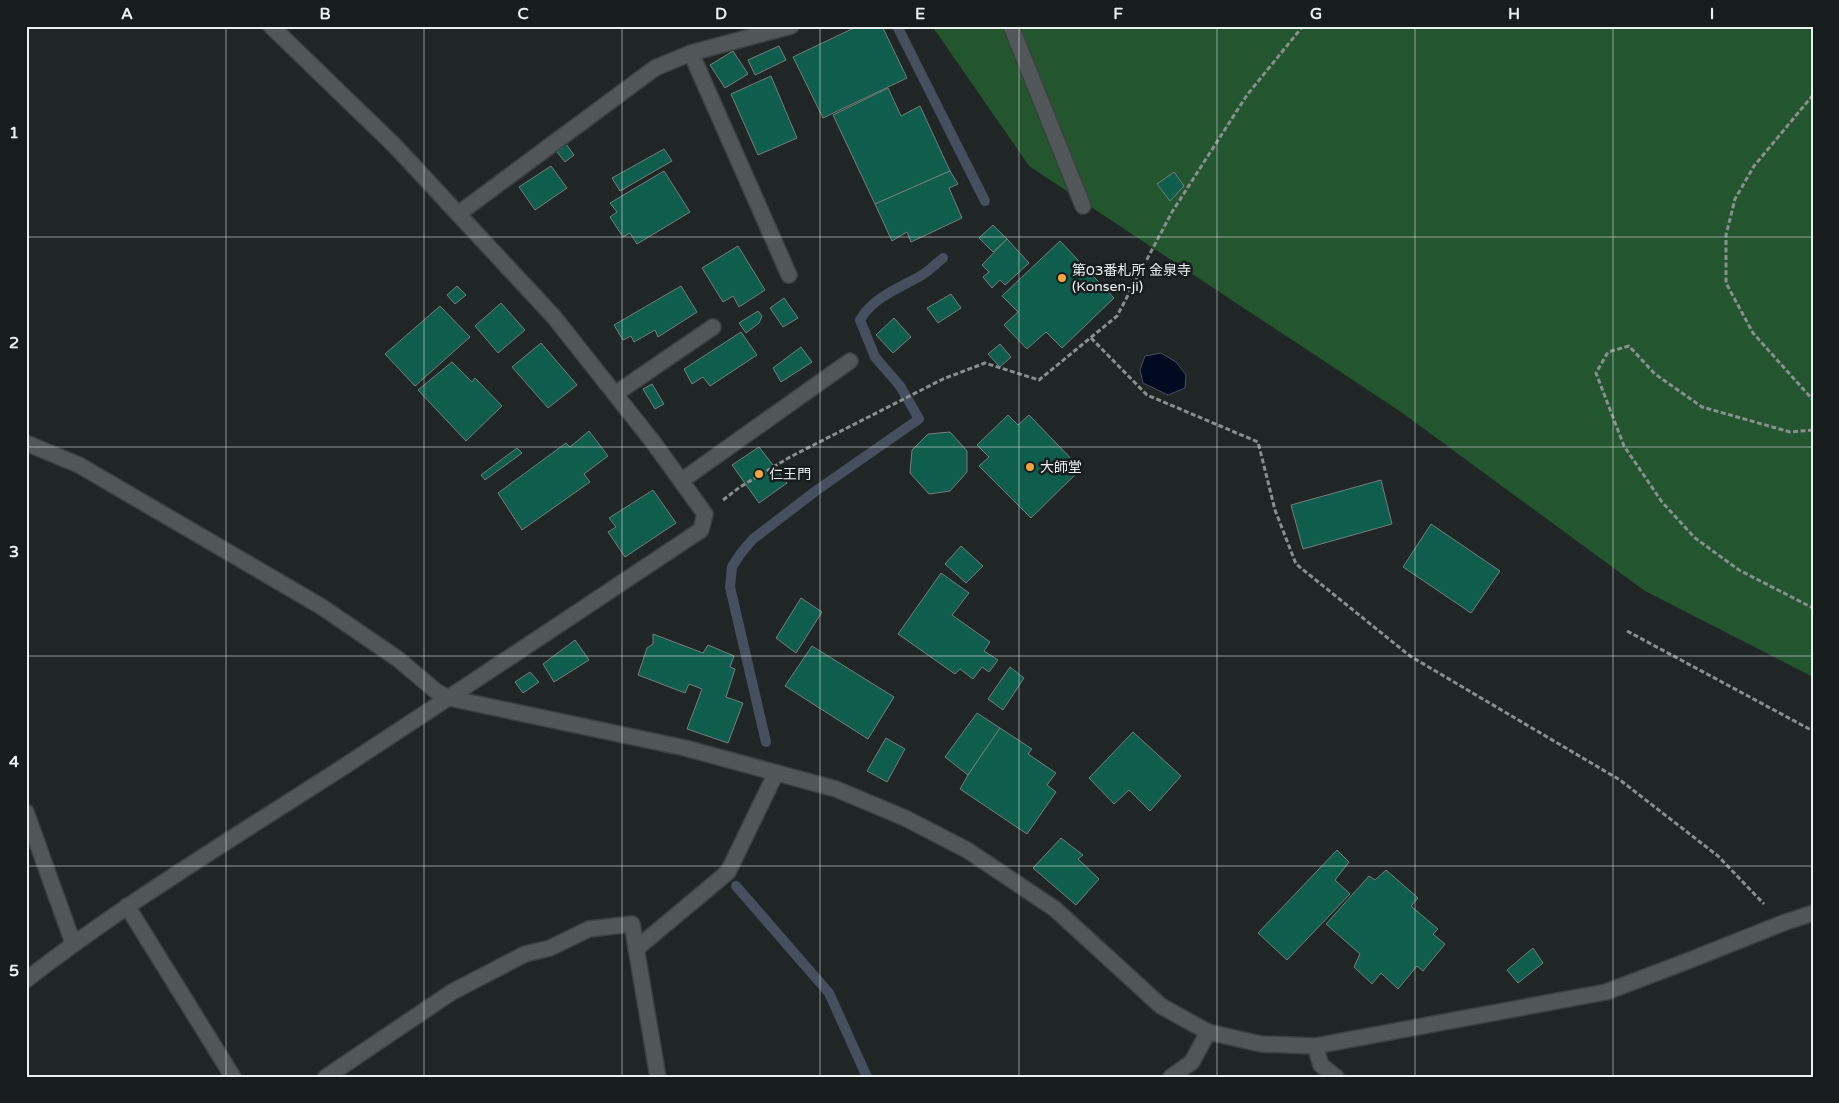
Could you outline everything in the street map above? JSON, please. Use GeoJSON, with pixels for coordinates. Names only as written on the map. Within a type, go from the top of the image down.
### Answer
{"type":"FeatureCollection","features":[{"type":"Feature","properties":{"kind":"street"},"geometry":{"type":"LineString","coordinates":[[26,980],[73,943],[127,906],[449,698],[701,530],[705,514],[682,481],[554,317],[395,146],[271,26]]}},
{"type":"Feature","properties":{"kind":"street"},"geometry":{"type":"LineString","coordinates":[[458,214],[655,68],[691,53],[792,26]]}},
{"type":"Feature","properties":{"kind":"street"},"geometry":{"type":"LineString","coordinates":[[1011,26],[1083,206]]}},
{"type":"Feature","properties":{"kind":"street"},"geometry":{"type":"LineString","coordinates":[[691,53],[789,275]]}},
{"type":"Feature","properties":{"kind":"street"},"geometry":{"type":"LineString","coordinates":[[615,394],[713,327]]}},
{"type":"Feature","properties":{"kind":"street"},"geometry":{"type":"LineString","coordinates":[[682,481],[850,361]]}},
{"type":"Feature","properties":{"kind":"street"},"geometry":{"type":"LineString","coordinates":[[26,443],[79,465],[322,607],[398,659],[437,692],[449,698],[685,748],[836,789],[905,818],[967,850],[1055,909],[1161,1006],[1208,1032],[1261,1044],[1315,1046],[1606,992],[1686,962],[1783,922],[1813,913]]}},
{"type":"Feature","properties":{"kind":"street"},"geometry":{"type":"LineString","coordinates":[[636,949],[728,872],[776,773]]}},
{"type":"Feature","properties":{"kind":"street"},"geometry":{"type":"LineString","coordinates":[[26,812],[73,943]]}},
{"type":"Feature","properties":{"kind":"street"},"geometry":{"type":"LineString","coordinates":[[127,906],[233,1077]]}},
{"type":"Feature","properties":{"kind":"street"},"geometry":{"type":"LineString","coordinates":[[326,1077],[452,992],[525,954],[550,948],[589,929],[632,924],[658,1077]]}},
{"type":"Feature","properties":{"kind":"street"},"geometry":{"type":"LineString","coordinates":[[1171,1077],[1192,1062],[1208,1032]]}},
{"type":"Feature","properties":{"kind":"street"},"geometry":{"type":"LineString","coordinates":[[1315,1046],[1321,1065],[1336,1077]]}},
{"type":"Feature","properties":{"kind":"path"},"geometry":{"type":"LineString","coordinates":[[705,514],[740,487],[790,457],[943,378],[984,363],[1039,380],[1117,316],[1172,212],[1246,95],[1302,26]]}},
{"type":"Feature","properties":{"kind":"path"},"geometry":{"type":"LineString","coordinates":[[1813,95],[1754,166],[1735,198],[1726,235],[1726,283],[1753,334],[1813,400]]}},
{"type":"Feature","properties":{"kind":"path"},"geometry":{"type":"LineString","coordinates":[[1090,338],[1147,395],[1258,442],[1275,510],[1296,564],[1410,656],[1620,780],[1718,856],[1783,922]]}},
{"type":"Feature","properties":{"kind":"path"},"geometry":{"type":"LineString","coordinates":[[1813,430],[1790,432],[1702,407],[1655,374],[1629,346],[1608,352],[1596,373],[1624,446],[1662,502],[1696,538],[1739,570],[1813,608]]}},
{"type":"Feature","properties":{"kind":"path"},"geometry":{"type":"LineString","coordinates":[[1627,631],[1813,731]]}},
{"type":"Feature","properties":{"kind":"green space"},"geometry":{"type":"Polygon","coordinates":[[[932,26],[1813,26],[1813,677],[1645,591],[1401,412],[1029,166],[932,26]]]}},
{"type":"Feature","properties":{"kind":"water"},"geometry":{"type":"Polygon","coordinates":[[[1161,353],[1176,362],[1186,375],[1185,388],[1168,395],[1143,383],[1140,370],[1145,356],[1161,353]]]}},
{"type":"Feature","properties":{"kind":"building"},"geometry":{"type":"Polygon","coordinates":[[[858,26],[882,26],[907,78],[823,118],[793,57],[858,26]]]}},
{"type":"Feature","properties":{"kind":"building"},"geometry":{"type":"Polygon","coordinates":[[[779,46],[786,60],[755,75],[748,60],[779,46]]]}},
{"type":"Feature","properties":{"kind":"building"},"geometry":{"type":"Polygon","coordinates":[[[733,51],[748,74],[725,88],[710,65],[733,51]]]}},
{"type":"Feature","properties":{"kind":"building"},"geometry":{"type":"Polygon","coordinates":[[[771,76],[797,138],[758,155],[731,94],[771,76]]]}},
{"type":"Feature","properties":{"kind":"building"},"geometry":{"type":"Polygon","coordinates":[[[888,88],[901,116],[920,106],[950,171],[875,204],[833,115],[888,88]]]}},
{"type":"Feature","properties":{"kind":"building"},"geometry":{"type":"Polygon","coordinates":[[[566,144],[574,155],[565,162],[557,152],[566,144]]]}},
{"type":"Feature","properties":{"kind":"building"},"geometry":{"type":"Polygon","coordinates":[[[664,149],[672,161],[620,191],[612,178],[664,149]]]}},
{"type":"Feature","properties":{"kind":"building"},"geometry":{"type":"Polygon","coordinates":[[[551,166],[567,188],[535,210],[519,187],[551,166]]]}},
{"type":"Feature","properties":{"kind":"building"},"geometry":{"type":"Polygon","coordinates":[[[664,171],[690,212],[637,244],[630,233],[623,237],[610,217],[617,212],[610,203],[664,171]]]}},
{"type":"Feature","properties":{"kind":"building"},"geometry":{"type":"Polygon","coordinates":[[[950,171],[958,184],[949,188],[962,218],[911,242],[907,232],[892,241],[875,204],[950,171]]]}},
{"type":"Feature","properties":{"kind":"building"},"geometry":{"type":"Polygon","coordinates":[[[1174,172],[1184,186],[1170,201],[1157,184],[1174,172]]]}},
{"type":"Feature","properties":{"kind":"building"},"geometry":{"type":"Polygon","coordinates":[[[993,225],[1007,239],[993,252],[979,238],[993,225]]]}},
{"type":"Feature","properties":{"kind":"building"},"geometry":{"type":"Polygon","coordinates":[[[1007,239],[1029,263],[1005,285],[1000,280],[992,288],[983,277],[989,272],[982,265],[1007,239]]]}},
{"type":"Feature","properties":{"kind":"building"},"geometry":{"type":"Polygon","coordinates":[[[1060,241],[1114,298],[1062,348],[1046,332],[1027,349],[1004,325],[1018,312],[1002,296],[1060,241]]]}},
{"type":"Feature","properties":{"kind":"building"},"geometry":{"type":"Polygon","coordinates":[[[738,246],[765,290],[739,307],[733,296],[723,302],[702,268],[738,246]]]}},
{"type":"Feature","properties":{"kind":"building"},"geometry":{"type":"Polygon","coordinates":[[[457,286],[466,295],[455,304],[447,295],[457,286]]]}},
{"type":"Feature","properties":{"kind":"building"},"geometry":{"type":"Polygon","coordinates":[[[681,286],[697,312],[658,337],[655,330],[634,342],[631,336],[623,340],[614,325],[681,286]]]}},
{"type":"Feature","properties":{"kind":"building"},"geometry":{"type":"Polygon","coordinates":[[[951,294],[961,308],[938,323],[927,308],[951,294]]]}},
{"type":"Feature","properties":{"kind":"building"},"geometry":{"type":"Polygon","coordinates":[[[784,298],[798,318],[783,327],[770,308],[784,298]]]}},
{"type":"Feature","properties":{"kind":"building"},"geometry":{"type":"Polygon","coordinates":[[[501,303],[525,330],[498,353],[475,326],[501,303]]]}},
{"type":"Feature","properties":{"kind":"building"},"geometry":{"type":"Polygon","coordinates":[[[440,306],[470,337],[415,386],[385,354],[440,306]]]}},
{"type":"Feature","properties":{"kind":"building"},"geometry":{"type":"Polygon","coordinates":[[[758,311],[762,316],[759,323],[746,333],[739,323],[758,311]]]}},
{"type":"Feature","properties":{"kind":"building"},"geometry":{"type":"Polygon","coordinates":[[[894,318],[911,337],[893,353],[876,335],[894,318]]]}},
{"type":"Feature","properties":{"kind":"building"},"geometry":{"type":"Polygon","coordinates":[[[741,332],[757,355],[710,386],[703,377],[692,384],[684,369],[741,332]]]}},
{"type":"Feature","properties":{"kind":"building"},"geometry":{"type":"Polygon","coordinates":[[[541,343],[577,385],[548,408],[512,367],[541,343]]]}},
{"type":"Feature","properties":{"kind":"building"},"geometry":{"type":"Polygon","coordinates":[[[1000,344],[1011,357],[1000,367],[988,354],[1000,344]]]}},
{"type":"Feature","properties":{"kind":"building"},"geometry":{"type":"Polygon","coordinates":[[[801,347],[812,362],[781,382],[773,368],[801,347]]]}},
{"type":"Feature","properties":{"kind":"building"},"geometry":{"type":"Polygon","coordinates":[[[452,362],[472,382],[475,378],[502,406],[466,441],[418,390],[452,362]]]}},
{"type":"Feature","properties":{"kind":"building"},"geometry":{"type":"Polygon","coordinates":[[[652,384],[664,404],[655,409],[643,389],[652,384]]]}},
{"type":"Feature","properties":{"kind":"building","name":"大師堂"},"geometry":{"type":"Polygon","coordinates":[[[1008,415],[1018,425],[1029,415],[1081,469],[1031,518],[979,466],[989,457],[977,445],[1008,415]]]}},
{"type":"Feature","properties":{"kind":"building"},"geometry":{"type":"Polygon","coordinates":[[[589,431],[608,456],[584,474],[590,482],[522,530],[498,493],[566,443],[570,447],[589,431]]]}},
{"type":"Feature","properties":{"kind":"building"},"geometry":{"type":"Polygon","coordinates":[[[950,432],[967,451],[967,472],[950,491],[929,494],[910,473],[912,450],[928,434],[950,432]]]}},
{"type":"Feature","properties":{"kind":"building","name":"仁王門"},"geometry":{"type":"Polygon","coordinates":[[[759,447],[787,483],[759,503],[732,465],[759,447]]]}},
{"type":"Feature","properties":{"kind":"building"},"geometry":{"type":"Polygon","coordinates":[[[517,448],[522,453],[485,480],[481,475],[517,448]]]}},
{"type":"Feature","properties":{"kind":"building"},"geometry":{"type":"Polygon","coordinates":[[[1381,480],[1392,524],[1303,549],[1291,505],[1381,480]]]}},
{"type":"Feature","properties":{"kind":"building"},"geometry":{"type":"Polygon","coordinates":[[[653,490],[676,523],[625,557],[608,532],[616,527],[609,518],[653,490]]]}},
{"type":"Feature","properties":{"kind":"building"},"geometry":{"type":"Polygon","coordinates":[[[1431,524],[1500,571],[1471,613],[1403,567],[1431,524]]]}},
{"type":"Feature","properties":{"kind":"building"},"geometry":{"type":"Polygon","coordinates":[[[961,546],[983,566],[966,583],[945,564],[961,546]]]}},
{"type":"Feature","properties":{"kind":"building"},"geometry":{"type":"Polygon","coordinates":[[[941,573],[969,593],[952,615],[990,642],[984,651],[998,660],[989,672],[982,667],[973,679],[960,669],[955,674],[898,634],[941,573]]]}},
{"type":"Feature","properties":{"kind":"building"},"geometry":{"type":"Polygon","coordinates":[[[801,598],[822,612],[796,653],[776,638],[801,598]]]}},
{"type":"Feature","properties":{"kind":"building"},"geometry":{"type":"Polygon","coordinates":[[[653,634],[703,653],[708,645],[734,656],[730,667],[735,669],[726,697],[743,703],[728,743],[687,729],[702,689],[689,684],[685,693],[638,675],[647,648],[653,644],[653,634]]]}},
{"type":"Feature","properties":{"kind":"building"},"geometry":{"type":"Polygon","coordinates":[[[575,640],[589,660],[554,682],[543,664],[575,640]]]}},
{"type":"Feature","properties":{"kind":"building"},"geometry":{"type":"Polygon","coordinates":[[[812,646],[894,697],[868,739],[785,686],[812,646]]]}},
{"type":"Feature","properties":{"kind":"building"},"geometry":{"type":"Polygon","coordinates":[[[1010,667],[1024,678],[1003,710],[988,699],[1010,667]]]}},
{"type":"Feature","properties":{"kind":"building"},"geometry":{"type":"Polygon","coordinates":[[[530,672],[539,682],[523,693],[515,682],[530,672]]]}},
{"type":"Feature","properties":{"kind":"building"},"geometry":{"type":"Polygon","coordinates":[[[977,713],[1000,728],[968,775],[945,757],[977,713]]]}},
{"type":"Feature","properties":{"kind":"building"},"geometry":{"type":"Polygon","coordinates":[[[1000,728],[1032,749],[1028,754],[1056,773],[1047,785],[1056,792],[1027,834],[960,789],[1000,728]]]}},
{"type":"Feature","properties":{"kind":"building"},"geometry":{"type":"Polygon","coordinates":[[[1133,732],[1181,776],[1150,811],[1129,790],[1114,804],[1089,778],[1133,732]]]}},
{"type":"Feature","properties":{"kind":"building"},"geometry":{"type":"Polygon","coordinates":[[[886,738],[905,749],[887,782],[867,771],[886,738]]]}},
{"type":"Feature","properties":{"kind":"building"},"geometry":{"type":"Polygon","coordinates":[[[1061,838],[1083,855],[1078,859],[1099,879],[1076,905],[1033,868],[1061,838]]]}},
{"type":"Feature","properties":{"kind":"building"},"geometry":{"type":"Polygon","coordinates":[[[1337,850],[1349,862],[1335,880],[1350,894],[1287,960],[1258,933],[1337,850]]]}},
{"type":"Feature","properties":{"kind":"building"},"geometry":{"type":"Polygon","coordinates":[[[1386,870],[1418,898],[1411,906],[1438,929],[1433,934],[1445,944],[1423,971],[1417,966],[1398,989],[1381,973],[1372,984],[1354,967],[1360,954],[1326,924],[1369,876],[1375,880],[1386,870]]]}},
{"type":"Feature","properties":{"kind":"building"},"geometry":{"type":"Polygon","coordinates":[[[1533,948],[1543,963],[1518,983],[1507,970],[1533,948]]]}},
{"type":"Feature","properties":{"kind":"waterway"},"geometry":{"type":"LineString","coordinates":[[897,26],[985,201]]}},
{"type":"Feature","properties":{"kind":"waterway"},"geometry":{"type":"LineString","coordinates":[[766,742],[730,587],[732,567],[753,539],[817,490],[919,419],[900,386],[875,357],[860,320],[865,312],[880,299],[922,275],[943,258]]}},
{"type":"Feature","properties":{"kind":"waterway"},"geometry":{"type":"LineString","coordinates":[[736,886],[829,993],[867,1077]]}},
{"type":"Feature","properties":{"kind":"place","name":"第03番札所 金泉寺 (Konsen-ji)"},"geometry":{"type":"Point","coordinates":[1062,278]}},
{"type":"Feature","properties":{"kind":"place","name":"大師堂"},"geometry":{"type":"Point","coordinates":[1030,467]}},
{"type":"Feature","properties":{"kind":"place","name":"仁王門"},"geometry":{"type":"Point","coordinates":[759,474]}}]}
